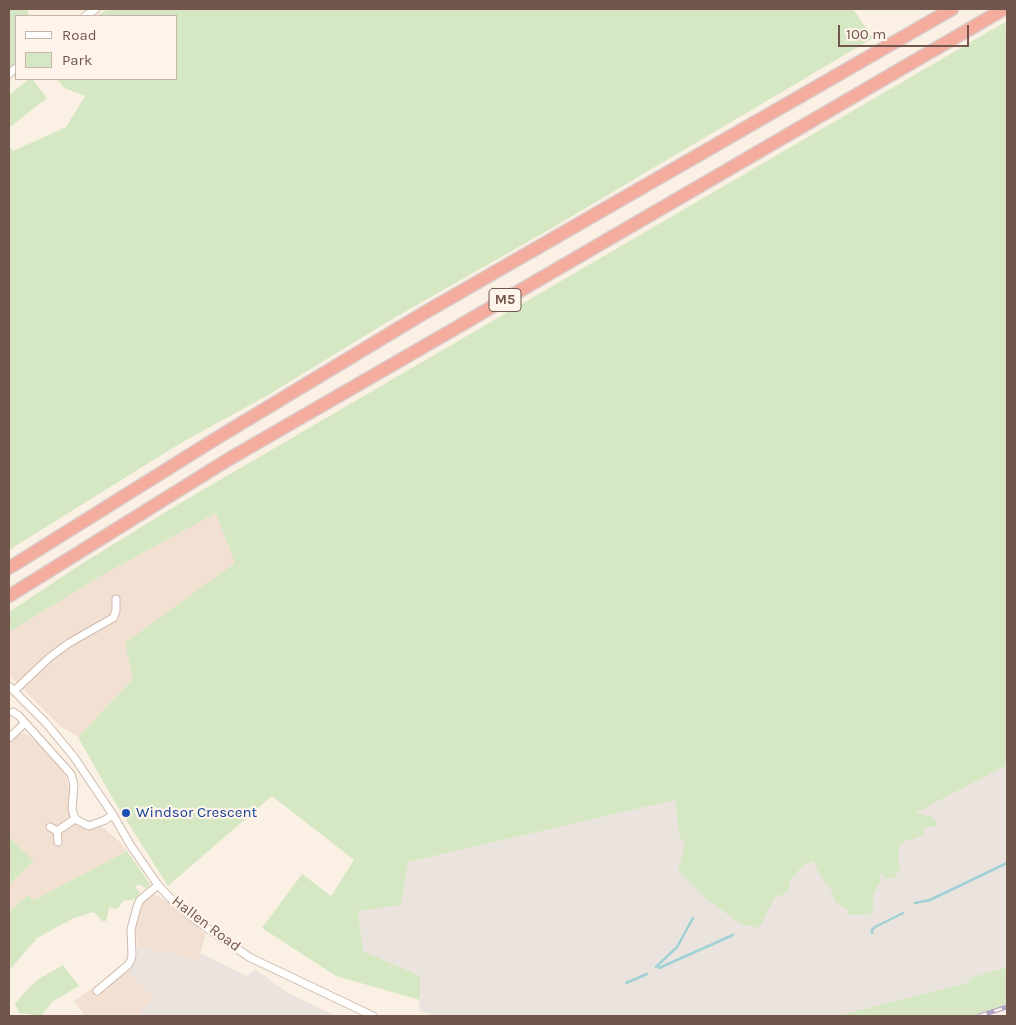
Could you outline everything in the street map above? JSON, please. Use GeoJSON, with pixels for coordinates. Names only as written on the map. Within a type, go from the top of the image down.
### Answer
{"type":"FeatureCollection","features":[{"type":"Feature","properties":{"kind":"highway","name":"M5"},"geometry":{"type":"LineString","coordinates":[[9,568],[217,438],[424,313],[952,9]]}},
{"type":"Feature","properties":{"kind":"highway","name":"M5"},"geometry":{"type":"LineString","coordinates":[[9,596],[229,459],[1004,9]]}},
{"type":"Feature","properties":{"kind":"street"},"geometry":{"type":"LineString","coordinates":[[11,688],[50,656],[113,618],[116,611],[116,599]]}},
{"type":"Feature","properties":{"kind":"street","name":"Hallen Road"},"geometry":{"type":"LineString","coordinates":[[11,688],[60,739],[74,757],[113,815],[131,846],[158,885],[174,902],[197,921],[250,957],[373,1016]]}},
{"type":"Feature","properties":{"kind":"street"},"geometry":{"type":"LineString","coordinates":[[13,712],[71,774],[74,785],[72,809],[75,819],[89,826],[113,815]]}},
{"type":"Feature","properties":{"kind":"street"},"geometry":{"type":"LineString","coordinates":[[9,738],[25,723]]}},
{"type":"Feature","properties":{"kind":"street"},"geometry":{"type":"LineString","coordinates":[[57,831],[75,819]]}},
{"type":"Feature","properties":{"kind":"street"},"geometry":{"type":"LineString","coordinates":[[50,827],[57,831]]}},
{"type":"Feature","properties":{"kind":"street"},"geometry":{"type":"LineString","coordinates":[[57,831],[58,842]]}},
{"type":"Feature","properties":{"kind":"street"},"geometry":{"type":"LineString","coordinates":[[97,991],[128,965],[131,960],[131,929],[137,907],[140,900],[158,885]]}},
{"type":"Feature","properties":{"kind":"shaded area"},"geometry":{"type":"Polygon","coordinates":[[[216,513],[236,563],[126,643],[133,679],[78,737],[60,726],[9,675],[9,632],[106,573],[216,513]]]}},
{"type":"Feature","properties":{"kind":"shaded area"},"geometry":{"type":"Polygon","coordinates":[[[24,733],[39,745],[65,774],[70,790],[69,815],[77,825],[87,829],[97,829],[101,826],[120,842],[127,851],[38,898],[33,900],[28,895],[9,912],[9,885],[34,861],[9,837],[9,735],[13,739],[18,734],[24,733]]]}},
{"type":"Feature","properties":{"kind":"shaded area"},"geometry":{"type":"Polygon","coordinates":[[[1007,765],[1007,967],[971,978],[967,983],[835,1016],[434,1016],[419,1011],[420,976],[363,951],[358,910],[401,905],[408,862],[675,800],[679,835],[685,845],[775,897],[785,894],[789,883],[802,866],[857,843],[1007,765]]]}},
{"type":"Feature","properties":{"kind":"shaded area"},"geometry":{"type":"Polygon","coordinates":[[[150,895],[156,895],[167,902],[206,934],[198,961],[166,951],[165,953],[159,952],[137,946],[135,921],[140,906],[150,895]]]}},
{"type":"Feature","properties":{"kind":"shaded area"},"geometry":{"type":"Polygon","coordinates":[[[137,946],[159,952],[165,953],[166,951],[198,961],[200,953],[247,976],[255,969],[288,993],[336,1016],[136,1016],[156,999],[127,970],[137,957],[137,946]]]}},
{"type":"Feature","properties":{"kind":"shaded area"},"geometry":{"type":"Polygon","coordinates":[[[118,970],[127,970],[156,999],[136,1016],[85,1016],[74,1001],[118,970]]]}},
{"type":"Feature","properties":{"kind":"green space"},"geometry":{"type":"Polygon","coordinates":[[[9,9],[27,9],[29,15],[15,15],[15,64],[9,70],[9,9]]]}},
{"type":"Feature","properties":{"kind":"green space"},"geometry":{"type":"Polygon","coordinates":[[[108,9],[853,9],[873,38],[552,228],[394,318],[268,395],[181,443],[9,550],[9,145],[13,151],[66,127],[85,96],[64,88],[58,80],[178,80],[178,15],[99,15],[108,9]]]}},
{"type":"Feature","properties":{"kind":"green space"},"geometry":{"type":"Polygon","coordinates":[[[1007,21],[1007,765],[915,813],[933,817],[937,826],[924,828],[923,835],[911,840],[905,840],[899,847],[900,870],[893,879],[886,878],[881,873],[880,882],[873,895],[873,910],[869,915],[849,915],[848,910],[836,903],[830,888],[820,875],[813,861],[802,866],[789,883],[789,890],[785,894],[775,897],[759,928],[741,924],[706,899],[678,870],[685,845],[679,835],[675,800],[408,862],[401,905],[358,911],[363,951],[420,976],[420,1000],[336,976],[262,928],[302,874],[331,896],[354,860],[272,796],[168,886],[113,799],[78,737],[133,679],[125,643],[235,563],[216,513],[106,573],[9,632],[9,612],[83,563],[182,502],[1007,21]]]}},
{"type":"Feature","properties":{"kind":"green space"},"geometry":{"type":"Polygon","coordinates":[[[28,80],[33,80],[47,98],[9,128],[9,95],[28,80]]]}},
{"type":"Feature","properties":{"kind":"green space"},"geometry":{"type":"Polygon","coordinates":[[[9,837],[34,861],[9,885],[9,837]]]}},
{"type":"Feature","properties":{"kind":"green space"},"geometry":{"type":"Polygon","coordinates":[[[127,851],[150,884],[147,888],[139,884],[135,887],[140,892],[136,899],[123,901],[117,909],[109,908],[106,921],[102,921],[94,912],[74,918],[37,938],[9,971],[9,912],[28,895],[33,900],[38,898],[127,851]]]}},
{"type":"Feature","properties":{"kind":"green space"},"geometry":{"type":"Polygon","coordinates":[[[63,965],[79,986],[52,1002],[41,1016],[19,1013],[15,1004],[25,992],[37,980],[63,965]]]}},
{"type":"Feature","properties":{"kind":"green space"},"geometry":{"type":"Polygon","coordinates":[[[1007,967],[1007,1005],[974,1016],[835,1016],[967,983],[970,978],[1007,967]]]}},
{"type":"Feature","properties":{"kind":"waterway"},"geometry":{"type":"LineString","coordinates":[[915,903],[930,900],[1007,863]]}},
{"type":"Feature","properties":{"kind":"waterway"},"geometry":{"type":"LineString","coordinates":[[872,933],[875,927],[903,913]]}},
{"type":"Feature","properties":{"kind":"waterway"},"geometry":{"type":"LineString","coordinates":[[656,967],[677,947],[693,918]]}},
{"type":"Feature","properties":{"kind":"waterway"},"geometry":{"type":"LineString","coordinates":[[659,968],[733,935]]}},
{"type":"Feature","properties":{"kind":"waterway"},"geometry":{"type":"LineString","coordinates":[[626,983],[647,974]]}},
{"type":"Feature","properties":{"kind":"railway"},"geometry":{"type":"LineString","coordinates":[[979,1016],[1007,1007]]}},
{"type":"Feature","properties":{"kind":"place","name":"Windsor Crescent"},"geometry":{"type":"Point","coordinates":[126,813]}}]}
